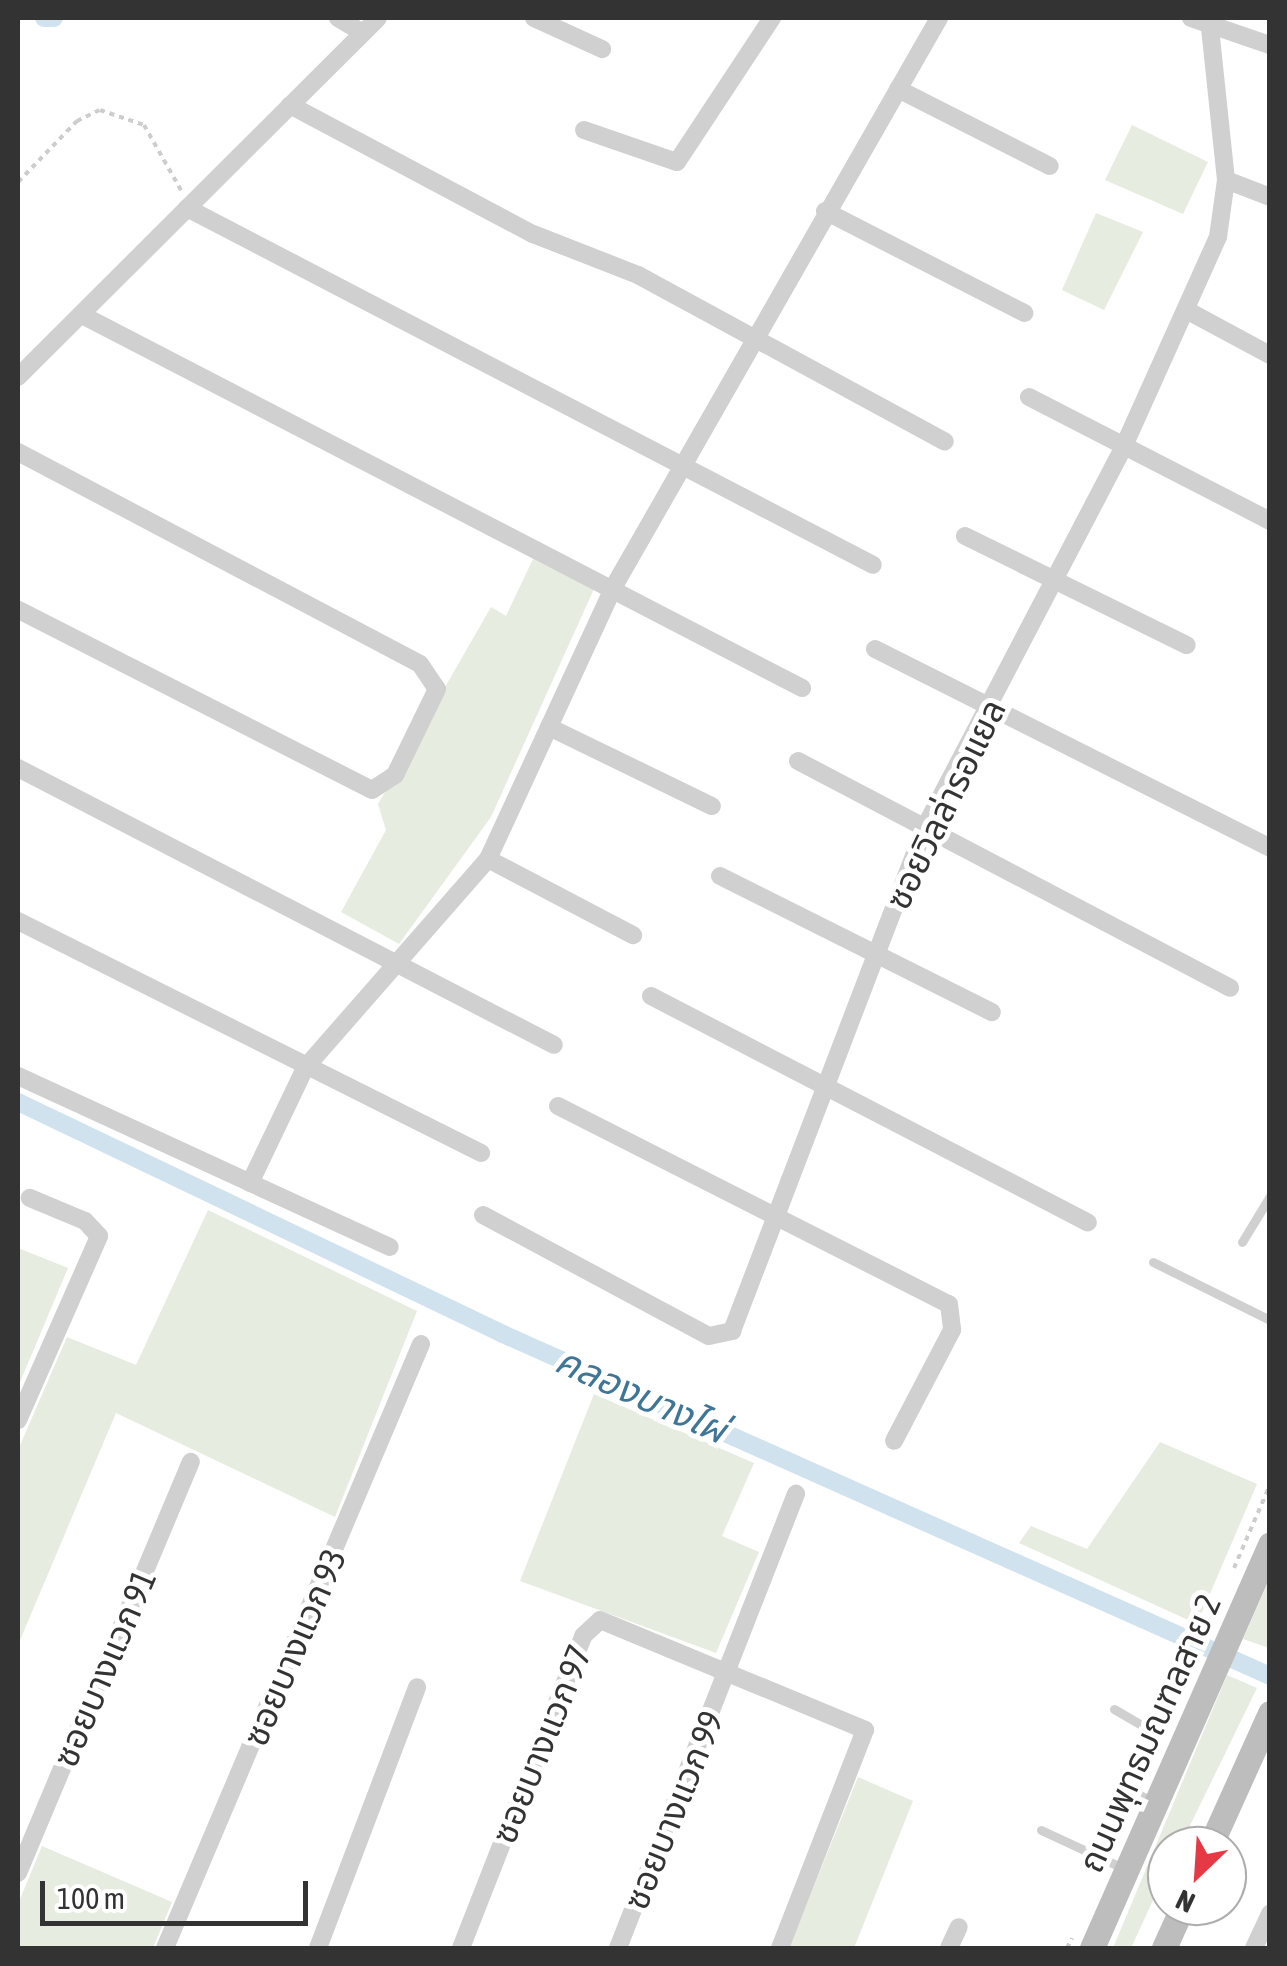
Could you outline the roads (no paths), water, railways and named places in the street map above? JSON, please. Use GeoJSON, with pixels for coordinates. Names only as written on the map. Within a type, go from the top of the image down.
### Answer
{"type":"FeatureCollection","features":[{"type":"Feature","properties":{"kind":"main road","name":"ถนนพุทธมณฑลสาย 2"},"geometry":{"type":"LineString","coordinates":[[1092,1948],[1194,1716],[1239,1585],[1270,1544]]}},
{"type":"Feature","properties":{"kind":"main road"},"geometry":{"type":"LineString","coordinates":[[1219,1826],[1270,1713]]}},
{"type":"Feature","properties":{"kind":"street"},"geometry":{"type":"LineString","coordinates":[[338,18],[361,32]]}},
{"type":"Feature","properties":{"kind":"street"},"geometry":{"type":"LineString","coordinates":[[18,378],[378,18]]}},
{"type":"Feature","properties":{"kind":"street"},"geometry":{"type":"LineString","coordinates":[[534,18],[602,49]]}},
{"type":"Feature","properties":{"kind":"street"},"geometry":{"type":"LineString","coordinates":[[584,130],[677,162],[772,18]]}},
{"type":"Feature","properties":{"kind":"street"},"geometry":{"type":"LineString","coordinates":[[250,1183],[305,1068],[488,860],[612,588],[750,338],[940,18]]}},
{"type":"Feature","properties":{"kind":"street"},"geometry":{"type":"LineString","coordinates":[[1190,18],[1209,21],[1270,45]]}},
{"type":"Feature","properties":{"kind":"street","name":"ซอยวิลล่ารอแยล"},"geometry":{"type":"LineString","coordinates":[[483,1215],[709,1336],[724,1337],[778,1218],[925,827],[1124,446],[1190,312],[1218,237],[1226,180],[1209,21]]}},
{"type":"Feature","properties":{"kind":"street"},"geometry":{"type":"LineString","coordinates":[[898,89],[1050,166]]}},
{"type":"Feature","properties":{"kind":"street"},"geometry":{"type":"LineString","coordinates":[[290,105],[750,338],[945,442]]}},
{"type":"Feature","properties":{"kind":"street"},"geometry":{"type":"LineString","coordinates":[[1226,180],[1270,198]]}},
{"type":"Feature","properties":{"kind":"street"},"geometry":{"type":"LineString","coordinates":[[186,208],[874,564]]}},
{"type":"Feature","properties":{"kind":"street"},"geometry":{"type":"LineString","coordinates":[[825,211],[1024,314]]}},
{"type":"Feature","properties":{"kind":"street"},"geometry":{"type":"LineString","coordinates":[[1190,312],[1270,355]]}},
{"type":"Feature","properties":{"kind":"street"},"geometry":{"type":"LineString","coordinates":[[82,315],[802,688]]}},
{"type":"Feature","properties":{"kind":"street"},"geometry":{"type":"LineString","coordinates":[[1028,397],[1270,522]]}},
{"type":"Feature","properties":{"kind":"street"},"geometry":{"type":"LineString","coordinates":[[18,452],[420,664],[438,688],[396,775],[372,790],[18,610]]}},
{"type":"Feature","properties":{"kind":"street"},"geometry":{"type":"LineString","coordinates":[[965,536],[1187,644]]}},
{"type":"Feature","properties":{"kind":"street"},"geometry":{"type":"LineString","coordinates":[[875,649],[1270,848]]}},
{"type":"Feature","properties":{"kind":"street"},"geometry":{"type":"LineString","coordinates":[[549,727],[712,806]]}},
{"type":"Feature","properties":{"kind":"street"},"geometry":{"type":"LineString","coordinates":[[798,762],[1230,988]]}},
{"type":"Feature","properties":{"kind":"street"},"geometry":{"type":"LineString","coordinates":[[18,768],[554,1045]]}},
{"type":"Feature","properties":{"kind":"street"},"geometry":{"type":"LineString","coordinates":[[488,860],[633,935]]}},
{"type":"Feature","properties":{"kind":"street"},"geometry":{"type":"LineString","coordinates":[[720,876],[992,1012]]}},
{"type":"Feature","properties":{"kind":"street"},"geometry":{"type":"LineString","coordinates":[[18,921],[481,1153]]}},
{"type":"Feature","properties":{"kind":"street"},"geometry":{"type":"LineString","coordinates":[[651,996],[1088,1223]]}},
{"type":"Feature","properties":{"kind":"street"},"geometry":{"type":"LineString","coordinates":[[18,1076],[390,1247]]}},
{"type":"Feature","properties":{"kind":"street"},"geometry":{"type":"LineString","coordinates":[[558,1106],[948,1304],[952,1330],[894,1441]]}},
{"type":"Feature","properties":{"kind":"street"},"geometry":{"type":"LineString","coordinates":[[18,1420],[100,1236],[85,1221],[30,1198]]}},
{"type":"Feature","properties":{"kind":"street","name":"ซอยบางแวก 93"},"geometry":{"type":"LineString","coordinates":[[166,1948],[421,1344]]}},
{"type":"Feature","properties":{"kind":"street","name":"ซอยบางแวก 91"},"geometry":{"type":"LineString","coordinates":[[18,1873],[191,1462]]}},
{"type":"Feature","properties":{"kind":"street","name":"ซอยบางแวก 99"},"geometry":{"type":"LineString","coordinates":[[618,1948],[796,1494]]}},
{"type":"Feature","properties":{"kind":"street","name":"ซอยบางแวก 97"},"geometry":{"type":"LineString","coordinates":[[461,1948],[593,1622],[608,1621],[729,1672]]}},
{"type":"Feature","properties":{"kind":"street"},"geometry":{"type":"LineString","coordinates":[[729,1672],[865,1730],[780,1948]]}},
{"type":"Feature","properties":{"kind":"street"},"geometry":{"type":"LineString","coordinates":[[318,1948],[417,1687]]}},
{"type":"Feature","properties":{"kind":"street"},"geometry":{"type":"LineString","coordinates":[[1254,1948],[1270,1913]]}},
{"type":"Feature","properties":{"kind":"street"},"geometry":{"type":"LineString","coordinates":[[950,1948],[959,1927]]}},
{"type":"Feature","properties":{"kind":"lane"},"geometry":{"type":"LineString","coordinates":[[1242,1242],[1270,1196]]}},
{"type":"Feature","properties":{"kind":"lane"},"geometry":{"type":"LineString","coordinates":[[1153,1262],[1270,1320]]}},
{"type":"Feature","properties":{"kind":"lane"},"geometry":{"type":"LineString","coordinates":[[1114,1709],[1155,1734],[1131,1790],[1156,1804]]}},
{"type":"Feature","properties":{"kind":"lane"},"geometry":{"type":"LineString","coordinates":[[1041,1830],[1128,1870]]}},
{"type":"Feature","properties":{"kind":"waterway"},"geometry":{"type":"LineString","coordinates":[[44,18],[54,18]]}},
{"type":"Feature","properties":{"kind":"waterway","name":"คลองบางไผ่"},"geometry":{"type":"LineString","coordinates":[[18,1102],[503,1334],[1270,1676]]}}]}
